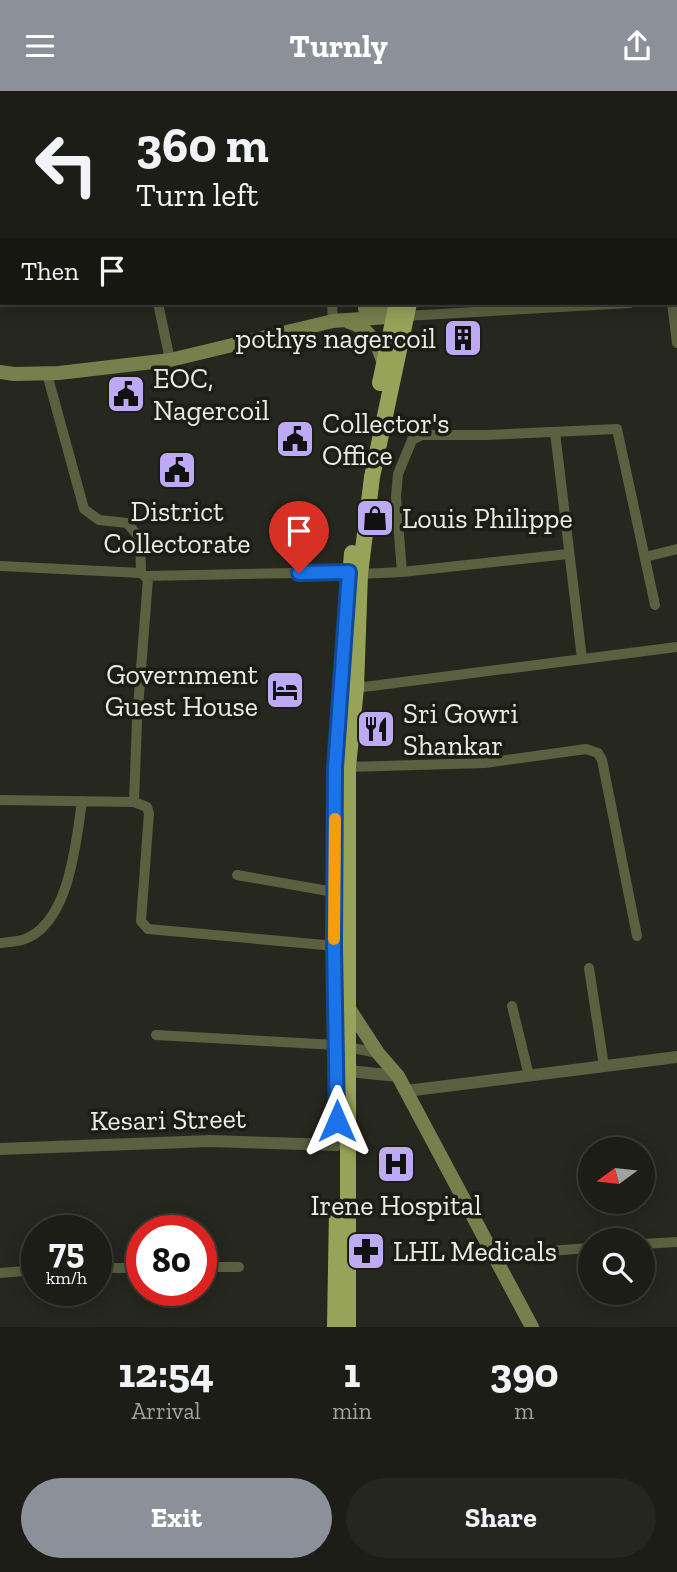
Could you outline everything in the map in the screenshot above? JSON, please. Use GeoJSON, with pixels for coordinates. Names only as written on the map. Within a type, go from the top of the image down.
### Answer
{"type":"FeatureCollection","features":[{"type":"Feature","properties":{"kind":"highway"},"geometry":{"type":"LineString","coordinates":[[348,1327],[341,1004],[348,767],[345,726],[361,478],[384,365],[401,308]]}},
{"type":"Feature","properties":{"kind":"highway"},"geometry":{"type":"LineString","coordinates":[[341,1004],[334,946],[335,768],[356,688],[355,573],[401,308]]}},
{"type":"Feature","properties":{"kind":"highway"},"geometry":{"type":"LineString","coordinates":[[335,1327],[337,1145],[343,1071]]}},
{"type":"Feature","properties":{"kind":"main road"},"geometry":{"type":"LineString","coordinates":[[335,321],[370,306],[401,308]]}},
{"type":"Feature","properties":{"kind":"main road"},"geometry":{"type":"LineString","coordinates":[[0,372],[14,375],[47,374],[170,360],[401,308]]}},
{"type":"Feature","properties":{"kind":"main road"},"geometry":{"type":"LineString","coordinates":[[335,321],[356,324],[364,329],[379,347],[384,365]]}},
{"type":"Feature","properties":{"kind":"main road"},"geometry":{"type":"LineString","coordinates":[[341,1004],[398,1076],[532,1327]]}},
{"type":"Feature","properties":{"kind":"street"},"geometry":{"type":"LineString","coordinates":[[158,305],[170,360]]}},
{"type":"Feature","properties":{"kind":"street"},"geometry":{"type":"LineString","coordinates":[[332,305],[335,321]]}},
{"type":"Feature","properties":{"kind":"street"},"geometry":{"type":"LineString","coordinates":[[401,308],[538,305]]}},
{"type":"Feature","properties":{"kind":"street"},"geometry":{"type":"LineString","coordinates":[[672,305],[677,343]]}},
{"type":"Feature","properties":{"kind":"street"},"geometry":{"type":"LineString","coordinates":[[47,374],[84,509],[99,520],[127,523],[140,538],[144,574],[150,584],[137,721],[134,802]]}},
{"type":"Feature","properties":{"kind":"street"},"geometry":{"type":"LineString","coordinates":[[402,572],[396,497],[398,474],[412,440],[422,435],[617,429],[655,605]]}},
{"type":"Feature","properties":{"kind":"street"},"geometry":{"type":"LineString","coordinates":[[555,432],[582,659]]}},
{"type":"Feature","properties":{"kind":"street"},"geometry":{"type":"LineString","coordinates":[[645,557],[677,549]]}},
{"type":"Feature","properties":{"kind":"street"},"geometry":{"type":"LineString","coordinates":[[0,566],[144,574],[355,573],[402,572],[568,554]]}},
{"type":"Feature","properties":{"kind":"street"},"geometry":{"type":"LineString","coordinates":[[356,688],[677,647]]}},
{"type":"Feature","properties":{"kind":"street"},"geometry":{"type":"LineString","coordinates":[[348,767],[485,763],[586,749],[598,753],[602,760],[637,936]]}},
{"type":"Feature","properties":{"kind":"street"},"geometry":{"type":"LineString","coordinates":[[0,800],[134,802],[147,807],[149,813],[141,921],[145,928],[334,946]]}},
{"type":"Feature","properties":{"kind":"street"},"geometry":{"type":"LineString","coordinates":[[0,943],[23,940],[32,935],[57,911],[70,871],[82,801]]}},
{"type":"Feature","properties":{"kind":"street"},"geometry":{"type":"LineString","coordinates":[[237,875],[334,892]]}},
{"type":"Feature","properties":{"kind":"street"},"geometry":{"type":"LineString","coordinates":[[589,968],[604,1066]]}},
{"type":"Feature","properties":{"kind":"street"},"geometry":{"type":"LineString","coordinates":[[512,1006],[529,1076]]}},
{"type":"Feature","properties":{"kind":"street"},"geometry":{"type":"LineString","coordinates":[[156,1035],[342,1046],[378,1053]]}},
{"type":"Feature","properties":{"kind":"street"},"geometry":{"type":"LineString","coordinates":[[406,1091],[677,1057]]}},
{"type":"Feature","properties":{"kind":"street"},"geometry":{"type":"LineString","coordinates":[[343,1071],[398,1076]]}},
{"type":"Feature","properties":{"kind":"street","name":"Kesari Street"},"geometry":{"type":"LineString","coordinates":[[0,1149],[210,1141],[337,1145]]}},
{"type":"Feature","properties":{"kind":"street"},"geometry":{"type":"LineString","coordinates":[[655,1243],[677,1242]]}},
{"type":"Feature","properties":{"kind":"street"},"geometry":{"type":"LineString","coordinates":[[495,1255],[578,1249]]}},
{"type":"Feature","properties":{"kind":"street"},"geometry":{"type":"LineString","coordinates":[[217,1267],[239,1267]]}},
{"type":"Feature","properties":{"kind":"street"},"geometry":{"type":"LineString","coordinates":[[0,1273],[21,1271]]}},
{"type":"Feature","properties":{"kind":"slow traffic"},"geometry":{"type":"LineString","coordinates":[[334,939],[335,819]]}},
{"type":"Feature","properties":{"kind":"place","name":"pothys nagercoil"},"geometry":{"type":"Point","coordinates":[463,338]}},
{"type":"Feature","properties":{"kind":"place","name":"EOC, Nagercoil"},"geometry":{"type":"Point","coordinates":[126,394]}},
{"type":"Feature","properties":{"kind":"place","name":"Collector's Office"},"geometry":{"type":"Point","coordinates":[295,439]}},
{"type":"Feature","properties":{"kind":"place","name":"District Collectorate"},"geometry":{"type":"Point","coordinates":[177,470]}},
{"type":"Feature","properties":{"kind":"place","name":"Louis Philippe"},"geometry":{"type":"Point","coordinates":[375,518]}},
{"type":"Feature","properties":{"kind":"place","name":"Government Guest House"},"geometry":{"type":"Point","coordinates":[285,690]}},
{"type":"Feature","properties":{"kind":"place","name":"Sri Gowri Shankar"},"geometry":{"type":"Point","coordinates":[376,729]}},
{"type":"Feature","properties":{"kind":"place","name":"Irene Hospital"},"geometry":{"type":"Point","coordinates":[396,1164]}},
{"type":"Feature","properties":{"kind":"place","name":"LHL Medicals"},"geometry":{"type":"Point","coordinates":[366,1251]}},
{"type":"Feature","properties":{"kind":"route"},"geometry":{"type":"LineString","coordinates":[[299,573],[349,572],[335,768],[337,1121]]}}]}
